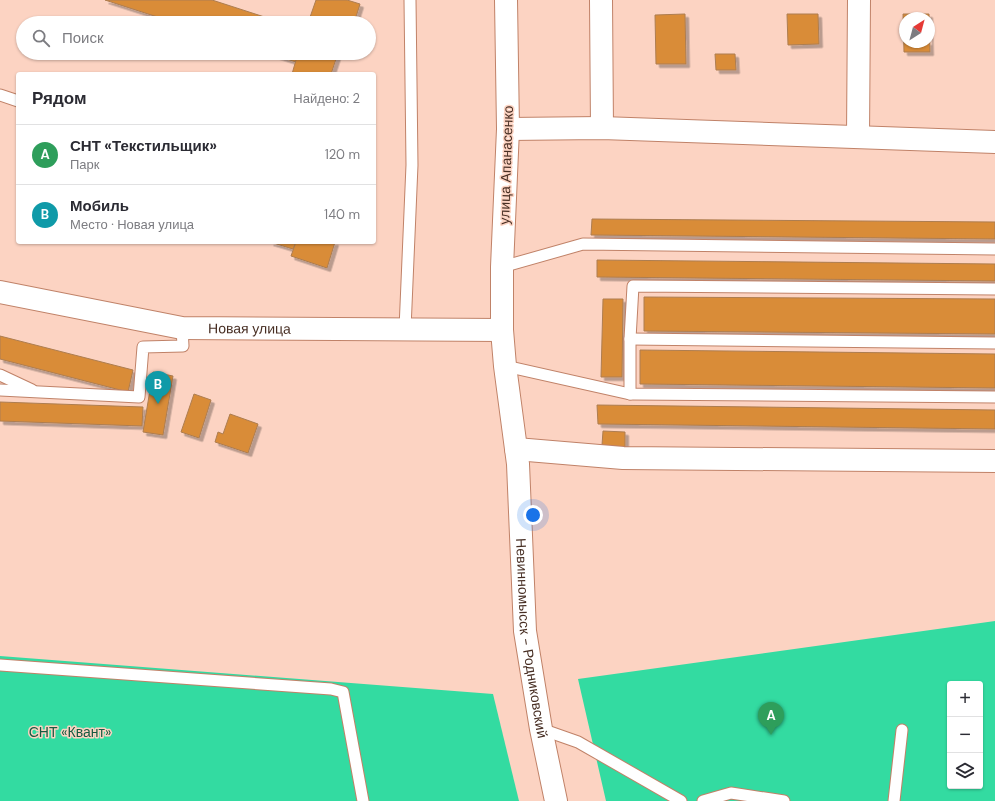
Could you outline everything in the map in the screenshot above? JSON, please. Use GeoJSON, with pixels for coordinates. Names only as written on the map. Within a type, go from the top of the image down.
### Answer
{"type":"FeatureCollection","features":[{"type":"Feature","properties":{"kind":"street","name":"улица Апанасенко"},"geometry":{"type":"LineString","coordinates":[[502,330],[502,267],[508,129],[506,0]]}},
{"type":"Feature","properties":{"kind":"street"},"geometry":{"type":"LineString","coordinates":[[601,0],[602,128]]}},
{"type":"Feature","properties":{"kind":"street"},"geometry":{"type":"LineString","coordinates":[[858,137],[859,0]]}},
{"type":"Feature","properties":{"kind":"street"},"geometry":{"type":"LineString","coordinates":[[508,129],[602,128],[995,142]]}},
{"type":"Feature","properties":{"kind":"street","name":"Новая улица"},"geometry":{"type":"LineString","coordinates":[[0,292],[182,328],[405,328],[502,330]]}},
{"type":"Feature","properties":{"kind":"street","name":"Невинномысск - Родниковский"},"geometry":{"type":"LineString","coordinates":[[502,330],[505,366],[517,457],[525,631],[541,729],[556,801]]}},
{"type":"Feature","properties":{"kind":"street"},"geometry":{"type":"LineString","coordinates":[[517,457],[995,461]]}},
{"type":"Feature","properties":{"kind":"lane"},"geometry":{"type":"LineString","coordinates":[[405,328],[412,164],[410,0]]}},
{"type":"Feature","properties":{"kind":"lane"},"geometry":{"type":"LineString","coordinates":[[0,95],[16,100]]}},
{"type":"Feature","properties":{"kind":"lane"},"geometry":{"type":"LineString","coordinates":[[502,267],[583,244],[995,249]]}},
{"type":"Feature","properties":{"kind":"lane"},"geometry":{"type":"LineString","coordinates":[[630,394],[630,339],[633,286],[995,288]]}},
{"type":"Feature","properties":{"kind":"lane"},"geometry":{"type":"LineString","coordinates":[[0,390],[139,397],[143,347],[183,346],[182,328]]}},
{"type":"Feature","properties":{"kind":"lane"},"geometry":{"type":"LineString","coordinates":[[630,339],[995,343]]}},
{"type":"Feature","properties":{"kind":"lane"},"geometry":{"type":"LineString","coordinates":[[505,366],[630,394],[995,397]]}},
{"type":"Feature","properties":{"kind":"lane"},"geometry":{"type":"LineString","coordinates":[[0,374],[36,392]]}},
{"type":"Feature","properties":{"kind":"lane"},"geometry":{"type":"LineString","coordinates":[[0,665],[331,689],[343,692],[363,801]]}},
{"type":"Feature","properties":{"kind":"lane"},"geometry":{"type":"LineString","coordinates":[[541,729],[578,742],[681,801]]}},
{"type":"Feature","properties":{"kind":"lane"},"geometry":{"type":"LineString","coordinates":[[894,801],[902,730]]}},
{"type":"Feature","properties":{"kind":"lane"},"geometry":{"type":"LineString","coordinates":[[703,801],[731,793],[784,801]]}},
{"type":"Feature","properties":{"kind":"green space"},"geometry":{"type":"Polygon","coordinates":[[[995,621],[995,801],[606,801],[578,679],[995,621]]]}},
{"type":"Feature","properties":{"kind":"green space","name":"СНТ «Квант»"},"geometry":{"type":"Polygon","coordinates":[[[0,656],[493,694],[519,801],[0,801],[0,656]]]}},
{"type":"Feature","properties":{"kind":"building"},"geometry":{"type":"Polygon","coordinates":[[[105,0],[212,0],[261,16],[154,16],[105,0]]]}},
{"type":"Feature","properties":{"kind":"building"},"geometry":{"type":"Polygon","coordinates":[[[316,0],[347,0],[360,4],[356,16],[310,16],[316,0]]]}},
{"type":"Feature","properties":{"kind":"building"},"geometry":{"type":"Polygon","coordinates":[[[685,14],[686,64],[656,64],[655,15],[685,14]]]}},
{"type":"Feature","properties":{"kind":"building"},"geometry":{"type":"Polygon","coordinates":[[[787,14],[818,14],[819,44],[788,45],[787,14]]]}},
{"type":"Feature","properties":{"kind":"building"},"geometry":{"type":"Polygon","coordinates":[[[904,48],[930,48],[930,52],[904,52],[904,48]]]}},
{"type":"Feature","properties":{"kind":"building"},"geometry":{"type":"Polygon","coordinates":[[[715,54],[735,54],[736,70],[716,70],[715,54]]]}},
{"type":"Feature","properties":{"kind":"building"},"geometry":{"type":"Polygon","coordinates":[[[296,60],[336,60],[332,72],[293,72],[296,60]]]}},
{"type":"Feature","properties":{"kind":"building"},"geometry":{"type":"Polygon","coordinates":[[[592,219],[995,222],[995,239],[591,235],[592,219]]]}},
{"type":"Feature","properties":{"kind":"building"},"geometry":{"type":"Polygon","coordinates":[[[277,244],[295,244],[293,249],[277,244]]]}},
{"type":"Feature","properties":{"kind":"building"},"geometry":{"type":"Polygon","coordinates":[[[295,244],[334,244],[327,268],[291,256],[295,244]]]}},
{"type":"Feature","properties":{"kind":"building"},"geometry":{"type":"Polygon","coordinates":[[[597,260],[995,264],[995,281],[597,277],[597,260]]]}},
{"type":"Feature","properties":{"kind":"building"},"geometry":{"type":"Polygon","coordinates":[[[644,297],[995,299],[995,334],[644,331],[644,297]]]}},
{"type":"Feature","properties":{"kind":"building"},"geometry":{"type":"Polygon","coordinates":[[[603,299],[623,299],[622,377],[601,377],[603,299]]]}},
{"type":"Feature","properties":{"kind":"building"},"geometry":{"type":"Polygon","coordinates":[[[0,336],[133,370],[128,392],[0,359],[0,336]]]}},
{"type":"Feature","properties":{"kind":"building"},"geometry":{"type":"Polygon","coordinates":[[[640,350],[995,354],[995,388],[640,384],[640,350]]]}},
{"type":"Feature","properties":{"kind":"building"},"geometry":{"type":"Polygon","coordinates":[[[153,372],[173,376],[163,435],[143,432],[153,372]]]}},
{"type":"Feature","properties":{"kind":"building"},"geometry":{"type":"Polygon","coordinates":[[[194,394],[211,400],[199,438],[181,432],[194,394]]]}},
{"type":"Feature","properties":{"kind":"building"},"geometry":{"type":"Polygon","coordinates":[[[0,402],[143,407],[142,426],[0,421],[0,402]]]}},
{"type":"Feature","properties":{"kind":"building"},"geometry":{"type":"Polygon","coordinates":[[[597,405],[995,410],[995,429],[598,424],[597,405]]]}},
{"type":"Feature","properties":{"kind":"building"},"geometry":{"type":"Polygon","coordinates":[[[230,414],[258,424],[248,453],[215,442],[218,432],[223,434],[230,414]]]}},
{"type":"Feature","properties":{"kind":"building"},"geometry":{"type":"Polygon","coordinates":[[[603,431],[625,432],[625,447],[602,445],[603,431]]]}},
{"type":"Feature","properties":{"kind":"place","name":"Мобиль"},"geometry":{"type":"Point","coordinates":[158,404]}},
{"type":"Feature","properties":{"kind":"place","name":"СНТ «Текстильщик»"},"geometry":{"type":"Point","coordinates":[771,735]}}]}
